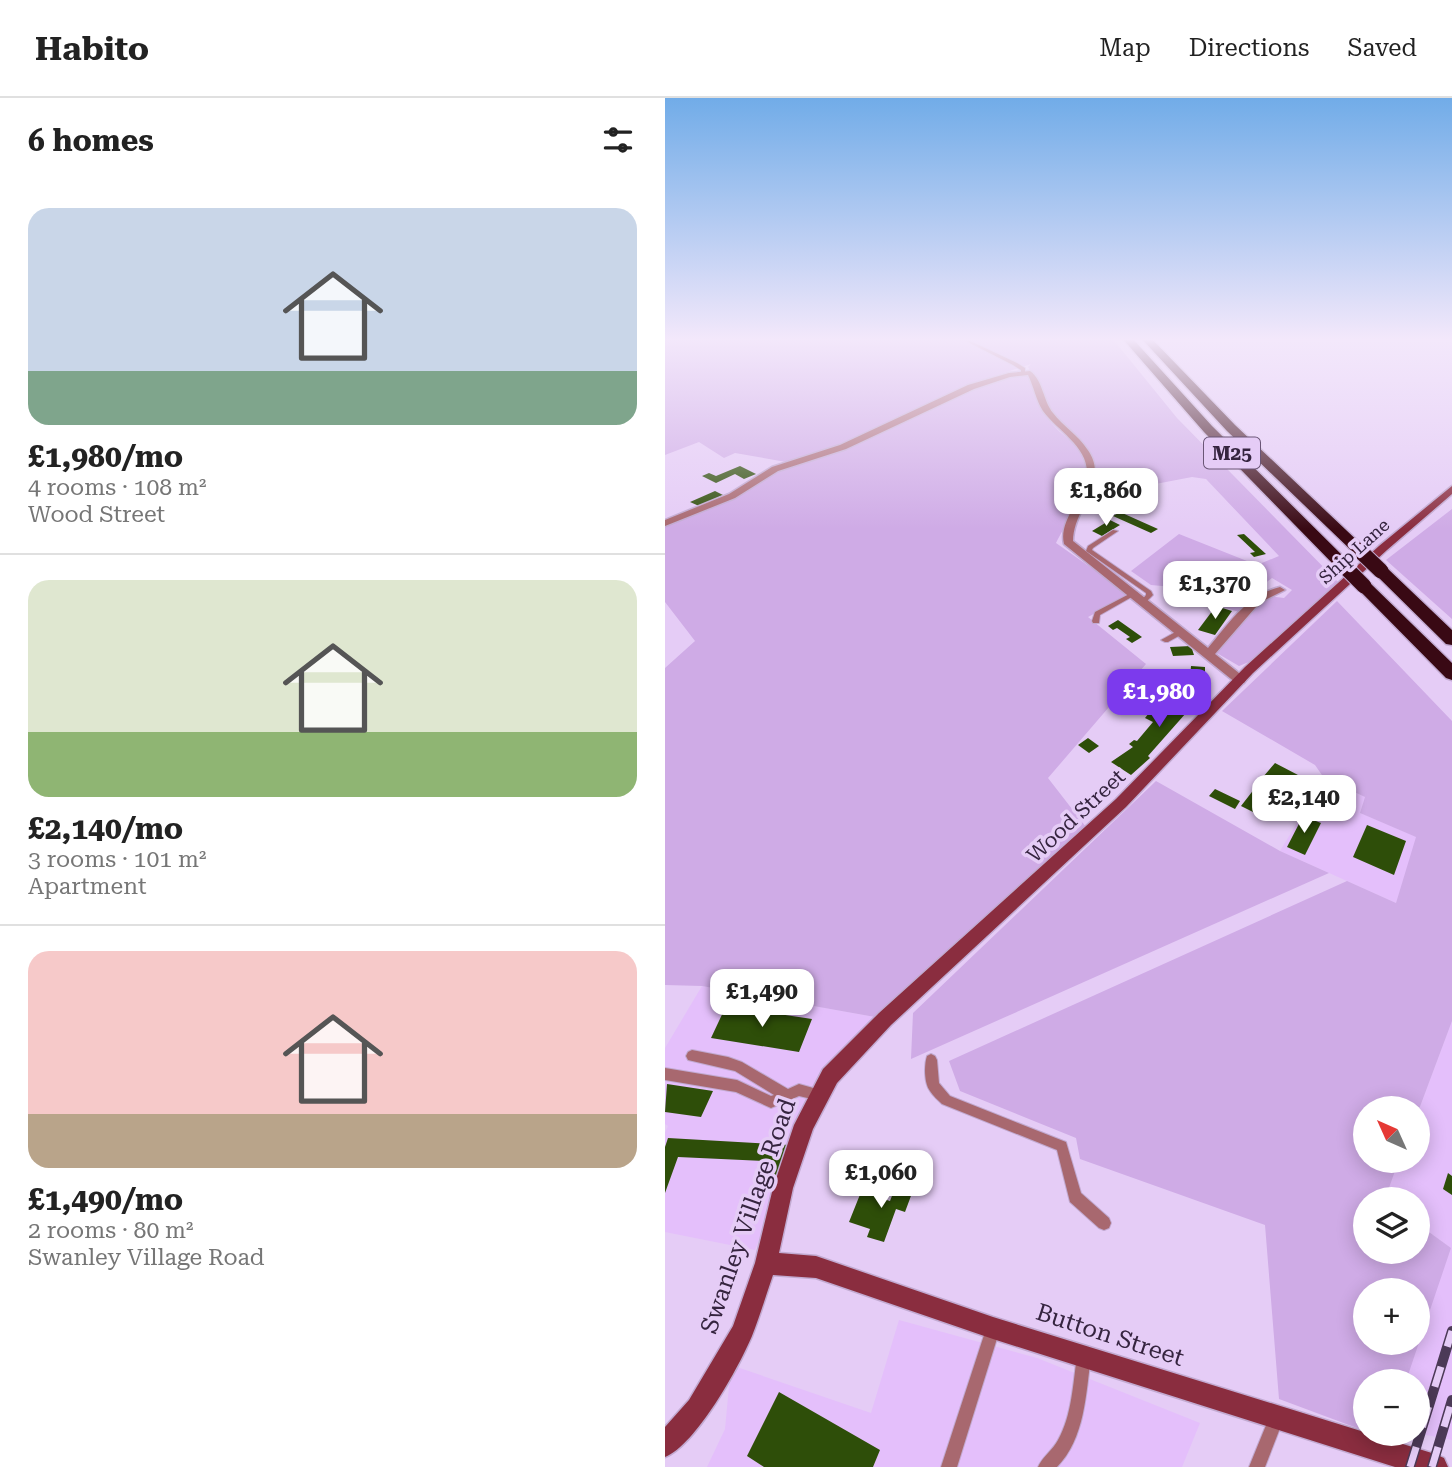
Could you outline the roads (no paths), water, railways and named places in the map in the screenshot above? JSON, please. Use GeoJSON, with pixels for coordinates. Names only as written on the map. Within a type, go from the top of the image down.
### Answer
{"type":"FeatureCollection","features":[{"type":"Feature","properties":{"kind":"highway","name":"M25"},"geometry":{"type":"LineString","coordinates":[[1184,402],[1452,674]]}},
{"type":"Feature","properties":{"kind":"highway","name":"M25"},"geometry":{"type":"LineString","coordinates":[[1206,402],[1452,640]]}},
{"type":"Feature","properties":{"kind":"street"},"geometry":{"type":"LineString","coordinates":[[665,523],[732,496],[775,469],[843,447],[939,402]]}},
{"type":"Feature","properties":{"kind":"street"},"geometry":{"type":"LineString","coordinates":[[1041,402],[1061,428],[1084,447],[1092,471],[1090,482],[1068,529],[1068,542],[1209,654],[1245,675]]}},
{"type":"Feature","properties":{"kind":"street","name":"Ship Lane"},"geometry":{"type":"LineString","coordinates":[[1245,675],[1452,489]]}},
{"type":"Feature","properties":{"kind":"street"},"geometry":{"type":"LineString","coordinates":[[1209,654],[1259,597],[1271,590],[1280,590]]}},
{"type":"Feature","properties":{"kind":"street","name":"Wood Street"},"geometry":{"type":"LineString","coordinates":[[924,985],[1121,803],[1245,675]]}},
{"type":"Feature","properties":{"kind":"street","name":"Swanley Village Road"},"geometry":{"type":"LineString","coordinates":[[665,1446],[698,1409],[742,1332],[766,1263],[783,1188],[804,1125],[830,1076],[885,1019],[924,985]]}},
{"type":"Feature","properties":{"kind":"street","name":"Button Street"},"geometry":{"type":"LineString","coordinates":[[766,1263],[815,1268],[993,1328],[1084,1354],[1435,1467]]}},
{"type":"Feature","properties":{"kind":"lane"},"geometry":{"type":"LineString","coordinates":[[1115,531],[1090,547],[1089,551],[1149,592],[1150,595],[1144,601]]}},
{"type":"Feature","properties":{"kind":"lane"},"geometry":{"type":"LineString","coordinates":[[1096,621],[1097,614],[1135,593]]}},
{"type":"Feature","properties":{"kind":"lane"},"geometry":{"type":"LineString","coordinates":[[1165,640],[1182,632]]}},
{"type":"Feature","properties":{"kind":"lane"},"geometry":{"type":"LineString","coordinates":[[692,1056],[748,1070],[771,1088],[788,1095]]}},
{"type":"Feature","properties":{"kind":"lane"},"geometry":{"type":"LineString","coordinates":[[931,1060],[933,1086],[946,1100],[1062,1146],[1075,1197],[1104,1223]]}},
{"type":"Feature","properties":{"kind":"lane"},"geometry":{"type":"LineString","coordinates":[[665,1074],[737,1086],[771,1102],[799,1090],[820,1095]]}},
{"type":"Feature","properties":{"kind":"lane"},"geometry":{"type":"LineString","coordinates":[[949,1467],[993,1328]]}},
{"type":"Feature","properties":{"kind":"lane"},"geometry":{"type":"LineString","coordinates":[[1047,1467],[1059,1457],[1072,1425],[1084,1354]]}},
{"type":"Feature","properties":{"kind":"lane"},"geometry":{"type":"LineString","coordinates":[[1257,1467],[1277,1417]]}},
{"type":"Feature","properties":{"kind":"railway"},"geometry":{"type":"LineString","coordinates":[[1410,1467],[1452,1331]]}},
{"type":"Feature","properties":{"kind":"railway"},"geometry":{"type":"LineString","coordinates":[[1432,1467],[1452,1400]]}}]}
